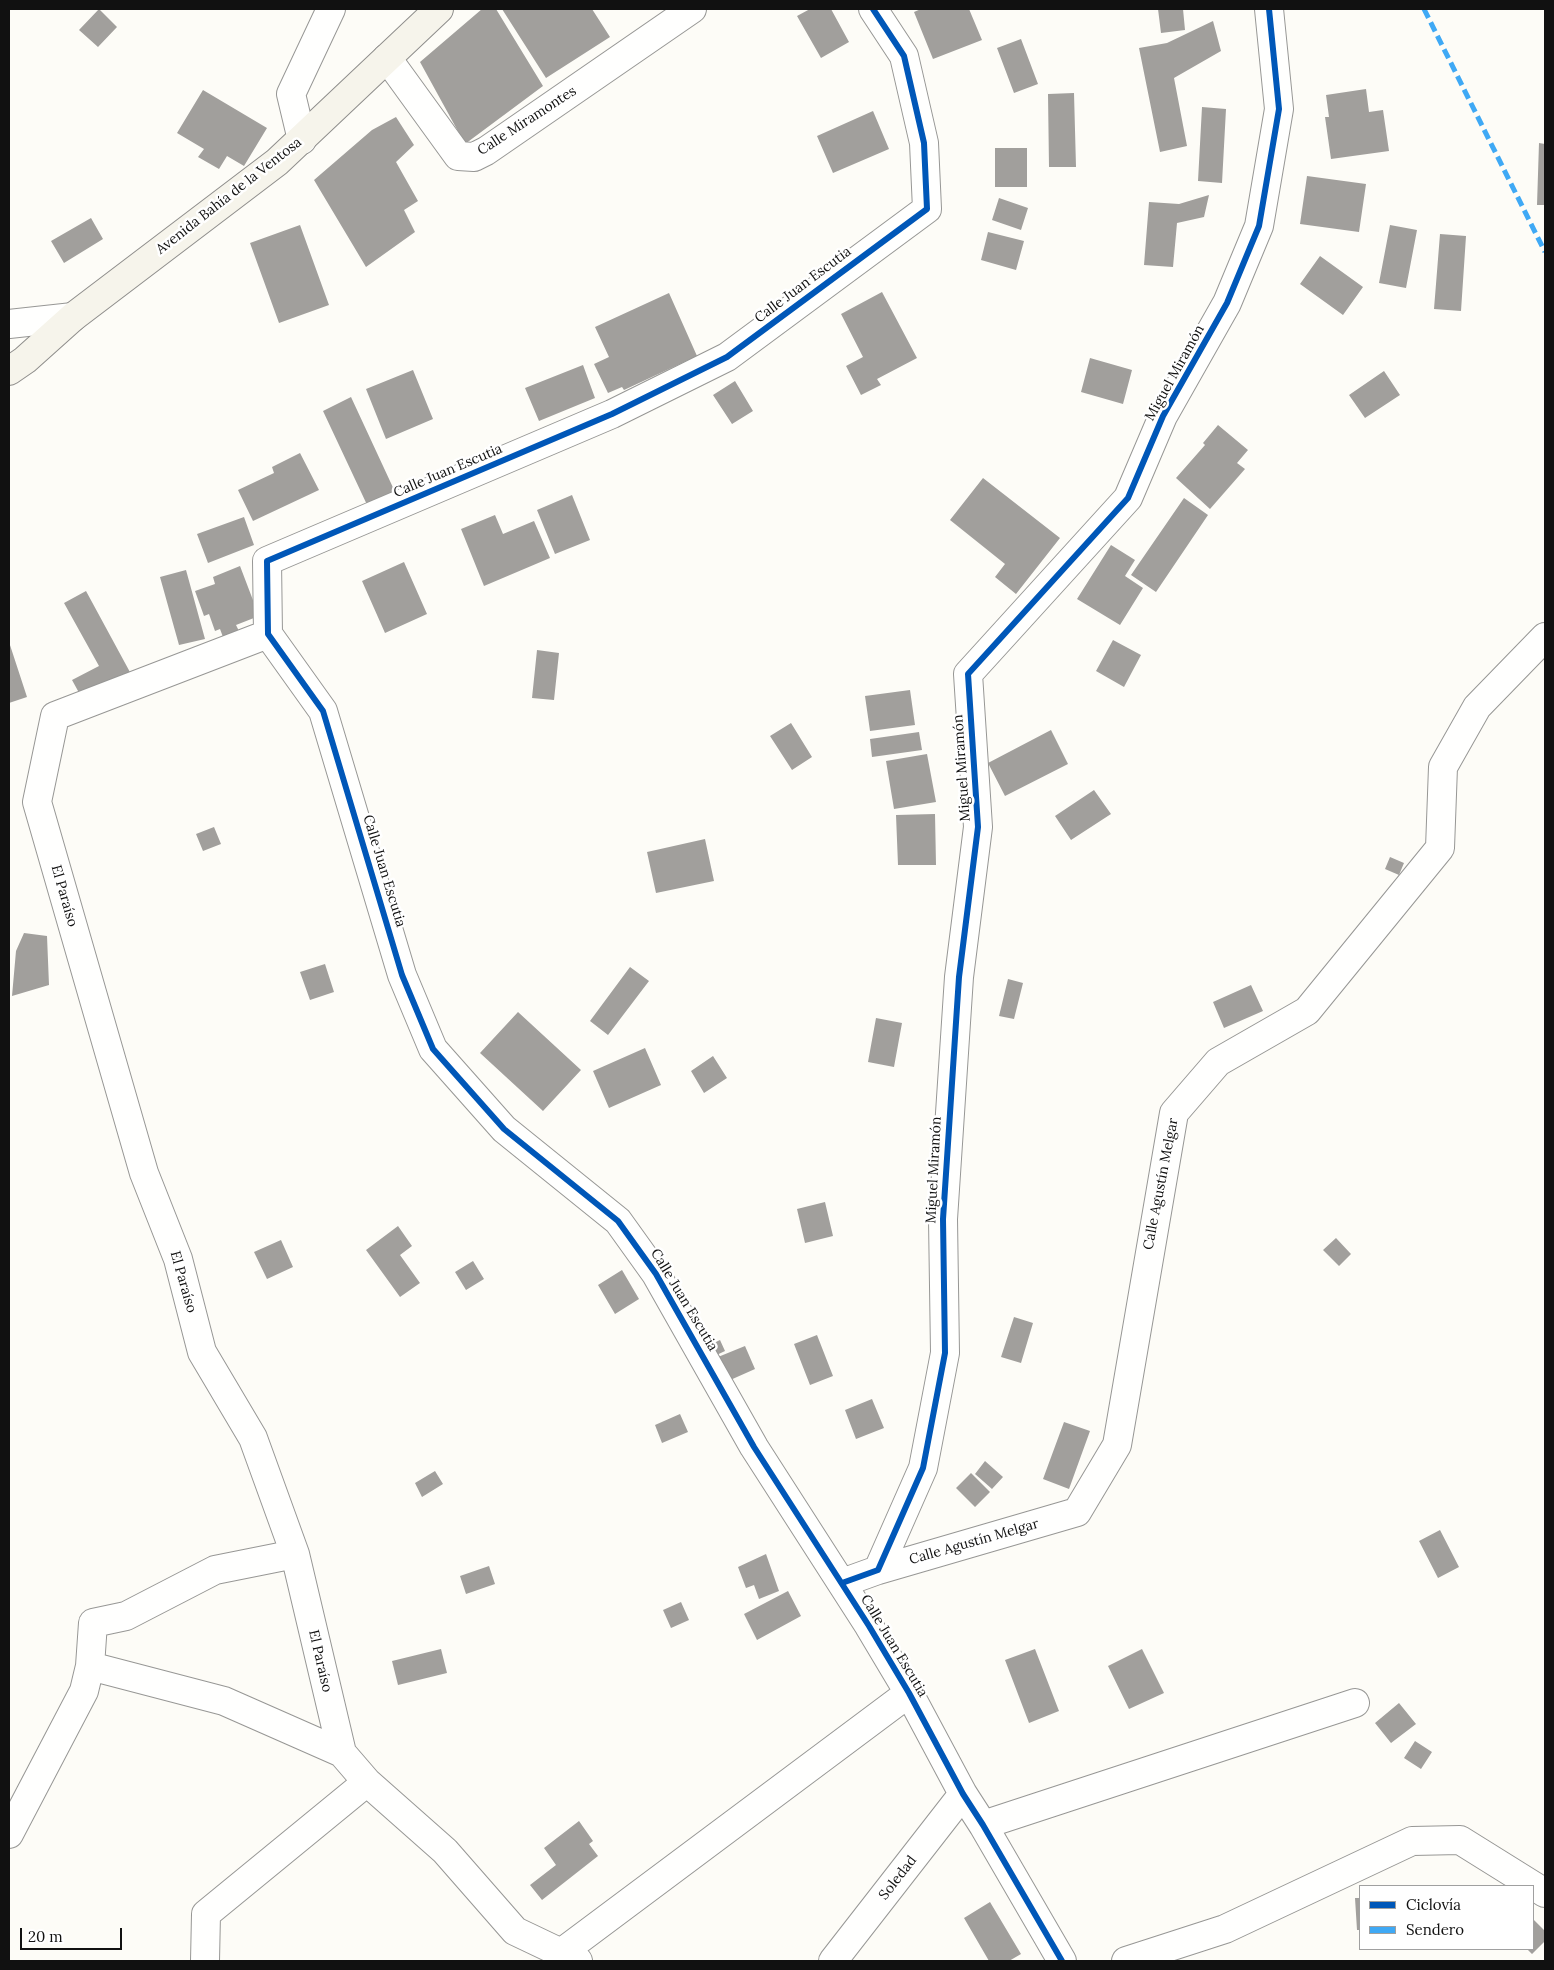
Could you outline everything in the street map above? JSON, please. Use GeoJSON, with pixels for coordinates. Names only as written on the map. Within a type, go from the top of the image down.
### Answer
{"type":"FeatureCollection","features":[{"type":"Feature","properties":{"kind":"main road","name":"Avenida Bahía de la Ventosa"},"geometry":{"type":"LineString","coordinates":[[9,370],[25,360],[73,317],[277,162],[439,9]]}},
{"type":"Feature","properties":{"kind":"street"},"geometry":{"type":"LineString","coordinates":[[302,140],[292,94],[331,9]]}},
{"type":"Feature","properties":{"kind":"street","name":"Calle Miramontes"},"geometry":{"type":"LineString","coordinates":[[387,58],[458,156],[474,157],[486,151],[692,9]]}},
{"type":"Feature","properties":{"kind":"street","name":"Calle Juan Escutia"},"geometry":{"type":"LineString","coordinates":[[873,9],[904,56],[924,143],[927,209],[727,358],[612,414],[267,561],[268,634],[323,711],[402,975],[434,1049],[504,1128],[618,1221],[656,1274],[754,1447],[842,1583],[909,1694],[963,1794],[1062,1961]]}},
{"type":"Feature","properties":{"kind":"street","name":"Miguel Miramón"},"geometry":{"type":"LineString","coordinates":[[878,1570],[923,1468],[945,1353],[943,1218],[959,977],[978,827],[968,674],[1128,498],[1163,416],[1227,303],[1259,226],[1279,109],[1270,9]]}},
{"type":"Feature","properties":{"kind":"street"},"geometry":{"type":"LineString","coordinates":[[9,324],[73,317]]}},
{"type":"Feature","properties":{"kind":"street","name":"El Paraíso"},"geometry":{"type":"LineString","coordinates":[[268,634],[55,716],[37,802],[144,1173],[178,1259],[202,1352],[253,1438],[294,1554],[342,1753],[368,1782],[445,1851],[515,1932],[570,1957]]}},
{"type":"Feature","properties":{"kind":"street","name":"Calle Agustín Melgar"},"geometry":{"type":"LineString","coordinates":[[878,1570],[1077,1512],[1117,1445],[1174,1113],[1218,1062],[1307,1011],[1440,848],[1443,766],[1477,708],[1545,637]]}},
{"type":"Feature","properties":{"kind":"street"},"geometry":{"type":"LineString","coordinates":[[9,1834],[84,1691],[90,1666],[93,1623],[126,1616],[215,1570],[294,1554]]}},
{"type":"Feature","properties":{"kind":"street"},"geometry":{"type":"LineString","coordinates":[[842,1583],[878,1570]]}},
{"type":"Feature","properties":{"kind":"street"},"geometry":{"type":"LineString","coordinates":[[90,1666],[224,1701],[342,1753]]}},
{"type":"Feature","properties":{"kind":"street"},"geometry":{"type":"LineString","coordinates":[[570,1957],[909,1694]]}},
{"type":"Feature","properties":{"kind":"street"},"geometry":{"type":"LineString","coordinates":[[983,1825],[1355,1703]]}},
{"type":"Feature","properties":{"kind":"street"},"geometry":{"type":"LineString","coordinates":[[205,1961],[206,1914],[368,1782]]}},
{"type":"Feature","properties":{"kind":"street","name":"Soledad"},"geometry":{"type":"LineString","coordinates":[[833,1961],[963,1794]]}},
{"type":"Feature","properties":{"kind":"street"},"geometry":{"type":"LineString","coordinates":[[1126,1961],[1225,1929],[1412,1841],[1460,1840],[1532,1885]]}},
{"type":"Feature","properties":{"kind":"street"},"geometry":{"type":"LineString","coordinates":[[1534,1886],[1545,1893]]}},
{"type":"Feature","properties":{"kind":"building"},"geometry":{"type":"Polygon","coordinates":[[[99,9],[117,27],[98,47],[79,30],[99,9]]]}},
{"type":"Feature","properties":{"kind":"building"},"geometry":{"type":"Polygon","coordinates":[[[482,9],[496,9],[543,86],[465,144],[420,62],[482,9]]]}},
{"type":"Feature","properties":{"kind":"building"},"geometry":{"type":"Polygon","coordinates":[[[502,9],[592,9],[610,37],[546,78],[502,9]]]}},
{"type":"Feature","properties":{"kind":"building"},"geometry":{"type":"Polygon","coordinates":[[[810,9],[831,9],[849,42],[821,58],[797,16],[810,9]]]}},
{"type":"Feature","properties":{"kind":"building"},"geometry":{"type":"Polygon","coordinates":[[[921,9],[969,9],[982,40],[933,59],[914,12],[921,9]]]}},
{"type":"Feature","properties":{"kind":"building"},"geometry":{"type":"Polygon","coordinates":[[[1158,9],[1183,9],[1185,30],[1161,33],[1158,9]]]}},
{"type":"Feature","properties":{"kind":"building"},"geometry":{"type":"Polygon","coordinates":[[[1213,21],[1221,51],[1174,78],[1187,146],[1160,152],[1139,48],[1167,43],[1213,21]]]}},
{"type":"Feature","properties":{"kind":"building"},"geometry":{"type":"Polygon","coordinates":[[[1021,39],[1038,84],[1014,93],[997,48],[1021,39]]]}},
{"type":"Feature","properties":{"kind":"building"},"geometry":{"type":"Polygon","coordinates":[[[1366,89],[1369,112],[1383,110],[1389,151],[1331,159],[1325,117],[1329,117],[1326,95],[1366,89]]]}},
{"type":"Feature","properties":{"kind":"building"},"geometry":{"type":"Polygon","coordinates":[[[203,90],[267,128],[244,166],[227,156],[219,169],[198,157],[204,149],[177,133],[203,90]]]}},
{"type":"Feature","properties":{"kind":"building"},"geometry":{"type":"Polygon","coordinates":[[[1074,93],[1076,167],[1049,167],[1048,94],[1074,93]]]}},
{"type":"Feature","properties":{"kind":"building"},"geometry":{"type":"Polygon","coordinates":[[[1202,107],[1226,109],[1222,183],[1198,181],[1202,107]]]}},
{"type":"Feature","properties":{"kind":"building"},"geometry":{"type":"Polygon","coordinates":[[[873,111],[889,149],[833,173],[817,136],[873,111]]]}},
{"type":"Feature","properties":{"kind":"building"},"geometry":{"type":"Polygon","coordinates":[[[396,117],[414,145],[396,162],[418,201],[404,210],[415,232],[366,267],[314,180],[372,130],[396,117]]]}},
{"type":"Feature","properties":{"kind":"building"},"geometry":{"type":"Polygon","coordinates":[[[1539,143],[1545,144],[1545,205],[1537,205],[1539,143]]]}},
{"type":"Feature","properties":{"kind":"building"},"geometry":{"type":"Polygon","coordinates":[[[995,148],[1027,148],[1027,187],[995,187],[995,148]]]}},
{"type":"Feature","properties":{"kind":"building"},"geometry":{"type":"Polygon","coordinates":[[[1307,176],[1366,184],[1359,232],[1300,224],[1307,176]]]}},
{"type":"Feature","properties":{"kind":"building"},"geometry":{"type":"Polygon","coordinates":[[[1209,195],[1204,217],[1177,223],[1173,267],[1144,265],[1149,202],[1179,204],[1209,195]]]}},
{"type":"Feature","properties":{"kind":"building"},"geometry":{"type":"Polygon","coordinates":[[[999,198],[1028,208],[1021,230],[992,220],[999,198]]]}},
{"type":"Feature","properties":{"kind":"building"},"geometry":{"type":"Polygon","coordinates":[[[91,218],[103,239],[64,263],[51,241],[91,218]]]}},
{"type":"Feature","properties":{"kind":"building"},"geometry":{"type":"Polygon","coordinates":[[[300,225],[329,305],[279,323],[250,243],[300,225]]]}},
{"type":"Feature","properties":{"kind":"building"},"geometry":{"type":"Polygon","coordinates":[[[1390,225],[1417,230],[1406,288],[1379,283],[1390,225]]]}},
{"type":"Feature","properties":{"kind":"building"},"geometry":{"type":"Polygon","coordinates":[[[988,232],[1024,241],[1016,270],[981,260],[988,232]]]}},
{"type":"Feature","properties":{"kind":"building"},"geometry":{"type":"Polygon","coordinates":[[[1440,234],[1466,236],[1461,311],[1434,309],[1440,234]]]}},
{"type":"Feature","properties":{"kind":"building"},"geometry":{"type":"Polygon","coordinates":[[[1320,256],[1363,287],[1343,315],[1300,284],[1320,256]]]}},
{"type":"Feature","properties":{"kind":"building"},"geometry":{"type":"Polygon","coordinates":[[[882,292],[917,358],[877,379],[881,385],[861,395],[846,366],[863,357],[841,314],[882,292]]]}},
{"type":"Feature","properties":{"kind":"building"},"geometry":{"type":"Polygon","coordinates":[[[669,293],[697,356],[624,390],[622,387],[608,393],[594,364],[609,357],[595,327],[669,293]]]}},
{"type":"Feature","properties":{"kind":"building"},"geometry":{"type":"Polygon","coordinates":[[[1090,358],[1132,370],[1123,404],[1081,392],[1090,358]]]}},
{"type":"Feature","properties":{"kind":"building"},"geometry":{"type":"Polygon","coordinates":[[[583,365],[595,398],[539,421],[525,388],[583,365]]]}},
{"type":"Feature","properties":{"kind":"building"},"geometry":{"type":"Polygon","coordinates":[[[413,370],[433,419],[386,439],[366,389],[413,370]]]}},
{"type":"Feature","properties":{"kind":"building"},"geometry":{"type":"Polygon","coordinates":[[[1384,371],[1400,395],[1365,418],[1349,395],[1384,371]]]}},
{"type":"Feature","properties":{"kind":"building"},"geometry":{"type":"Polygon","coordinates":[[[735,381],[753,411],[732,424],[713,395],[735,381]]]}},
{"type":"Feature","properties":{"kind":"building"},"geometry":{"type":"Polygon","coordinates":[[[351,397],[396,494],[369,509],[323,411],[351,397]]]}},
{"type":"Feature","properties":{"kind":"building"},"geometry":{"type":"Polygon","coordinates":[[[1218,425],[1248,450],[1237,463],[1245,469],[1210,509],[1176,478],[1205,445],[1203,443],[1218,425]]]}},
{"type":"Feature","properties":{"kind":"building"},"geometry":{"type":"Polygon","coordinates":[[[300,453],[319,490],[253,521],[238,490],[274,473],[272,467],[300,453]]]}},
{"type":"Feature","properties":{"kind":"building"},"geometry":{"type":"Polygon","coordinates":[[[983,478],[1060,538],[1016,594],[995,577],[1005,564],[950,520],[983,478]]]}},
{"type":"Feature","properties":{"kind":"building"},"geometry":{"type":"Polygon","coordinates":[[[572,495],[590,540],[555,554],[537,510],[572,495]]]}},
{"type":"Feature","properties":{"kind":"building"},"geometry":{"type":"Polygon","coordinates":[[[1184,498],[1208,515],[1156,592],[1131,575],[1184,498]]]}},
{"type":"Feature","properties":{"kind":"building"},"geometry":{"type":"Polygon","coordinates":[[[495,515],[503,534],[534,521],[550,558],[484,586],[461,529],[495,515]]]}},
{"type":"Feature","properties":{"kind":"building"},"geometry":{"type":"Polygon","coordinates":[[[244,517],[254,545],[208,563],[197,534],[244,517]]]}},
{"type":"Feature","properties":{"kind":"building"},"geometry":{"type":"Polygon","coordinates":[[[1111,545],[1135,560],[1125,576],[1143,588],[1120,625],[1077,599],[1111,545]]]}},
{"type":"Feature","properties":{"kind":"building"},"geometry":{"type":"Polygon","coordinates":[[[404,562],[427,614],[385,633],[362,581],[404,562]]]}},
{"type":"Feature","properties":{"kind":"building"},"geometry":{"type":"Polygon","coordinates":[[[240,566],[259,616],[236,625],[239,631],[223,637],[220,629],[215,631],[209,614],[204,616],[195,591],[215,584],[213,577],[240,566]]]}},
{"type":"Feature","properties":{"kind":"building"},"geometry":{"type":"Polygon","coordinates":[[[186,570],[205,639],[179,645],[160,577],[186,570]]]}},
{"type":"Feature","properties":{"kind":"building"},"geometry":{"type":"Polygon","coordinates":[[[86,591],[131,674],[83,700],[72,680],[99,666],[64,603],[86,591]]]}},
{"type":"Feature","properties":{"kind":"building"},"geometry":{"type":"Polygon","coordinates":[[[1113,640],[1141,655],[1124,687],[1096,671],[1113,640]]]}},
{"type":"Feature","properties":{"kind":"building"},"geometry":{"type":"Polygon","coordinates":[[[9,642],[27,697],[9,703],[9,642]]]}},
{"type":"Feature","properties":{"kind":"building"},"geometry":{"type":"Polygon","coordinates":[[[537,650],[559,653],[554,700],[532,698],[537,650]]]}},
{"type":"Feature","properties":{"kind":"building"},"geometry":{"type":"Polygon","coordinates":[[[910,690],[915,725],[870,731],[865,696],[910,690]]]}},
{"type":"Feature","properties":{"kind":"building"},"geometry":{"type":"Polygon","coordinates":[[[791,723],[812,757],[792,770],[770,736],[791,723]]]}},
{"type":"Feature","properties":{"kind":"building"},"geometry":{"type":"Polygon","coordinates":[[[1051,730],[1068,764],[1005,796],[988,763],[1051,730]]]}},
{"type":"Feature","properties":{"kind":"building"},"geometry":{"type":"Polygon","coordinates":[[[919,732],[922,750],[872,757],[870,739],[919,732]]]}},
{"type":"Feature","properties":{"kind":"building"},"geometry":{"type":"Polygon","coordinates":[[[927,754],[936,802],[894,809],[886,761],[927,754]]]}},
{"type":"Feature","properties":{"kind":"building"},"geometry":{"type":"Polygon","coordinates":[[[1094,790],[1111,814],[1071,840],[1055,816],[1094,790]]]}},
{"type":"Feature","properties":{"kind":"building"},"geometry":{"type":"Polygon","coordinates":[[[935,814],[936,865],[898,865],[896,815],[935,814]]]}},
{"type":"Feature","properties":{"kind":"building"},"geometry":{"type":"Polygon","coordinates":[[[214,827],[221,844],[203,851],[196,834],[214,827]]]}},
{"type":"Feature","properties":{"kind":"building"},"geometry":{"type":"Polygon","coordinates":[[[705,839],[714,881],[656,893],[647,852],[705,839]]]}},
{"type":"Feature","properties":{"kind":"building"},"geometry":{"type":"Polygon","coordinates":[[[1390,857],[1404,863],[1399,875],[1385,869],[1390,857]]]}},
{"type":"Feature","properties":{"kind":"building"},"geometry":{"type":"Polygon","coordinates":[[[24,933],[47,936],[49,985],[12,996],[16,951],[24,933]]]}},
{"type":"Feature","properties":{"kind":"building"},"geometry":{"type":"Polygon","coordinates":[[[325,964],[334,992],[310,1000],[300,972],[325,964]]]}},
{"type":"Feature","properties":{"kind":"building"},"geometry":{"type":"Polygon","coordinates":[[[630,967],[649,981],[608,1035],[590,1021],[630,967]]]}},
{"type":"Feature","properties":{"kind":"building"},"geometry":{"type":"Polygon","coordinates":[[[1008,979],[1023,983],[1014,1019],[999,1016],[1008,979]]]}},
{"type":"Feature","properties":{"kind":"building"},"geometry":{"type":"Polygon","coordinates":[[[1251,985],[1263,1011],[1224,1028],[1213,1002],[1251,985]]]}},
{"type":"Feature","properties":{"kind":"building"},"geometry":{"type":"Polygon","coordinates":[[[518,1012],[581,1070],[543,1111],[480,1053],[518,1012]]]}},
{"type":"Feature","properties":{"kind":"building"},"geometry":{"type":"Polygon","coordinates":[[[876,1018],[902,1023],[894,1067],[868,1062],[876,1018]]]}},
{"type":"Feature","properties":{"kind":"building"},"geometry":{"type":"Polygon","coordinates":[[[645,1048],[661,1085],[609,1108],[593,1071],[645,1048]]]}},
{"type":"Feature","properties":{"kind":"building"},"geometry":{"type":"Polygon","coordinates":[[[713,1056],[727,1078],[704,1093],[691,1071],[713,1056]]]}},
{"type":"Feature","properties":{"kind":"building"},"geometry":{"type":"Polygon","coordinates":[[[825,1202],[833,1236],[805,1243],[797,1209],[825,1202]]]}},
{"type":"Feature","properties":{"kind":"building"},"geometry":{"type":"Polygon","coordinates":[[[398,1226],[412,1246],[400,1255],[420,1283],[400,1297],[366,1250],[398,1226]]]}},
{"type":"Feature","properties":{"kind":"building"},"geometry":{"type":"Polygon","coordinates":[[[1336,1238],[1351,1254],[1339,1266],[1323,1250],[1336,1238]]]}},
{"type":"Feature","properties":{"kind":"building"},"geometry":{"type":"Polygon","coordinates":[[[281,1240],[293,1267],[267,1279],[254,1252],[281,1240]]]}},
{"type":"Feature","properties":{"kind":"building"},"geometry":{"type":"Polygon","coordinates":[[[473,1261],[484,1279],[466,1290],[455,1272],[473,1261]]]}},
{"type":"Feature","properties":{"kind":"building"},"geometry":{"type":"Polygon","coordinates":[[[622,1270],[639,1299],[615,1314],[598,1285],[622,1270]]]}},
{"type":"Feature","properties":{"kind":"building"},"geometry":{"type":"Polygon","coordinates":[[[1014,1317],[1033,1323],[1021,1363],[1001,1357],[1014,1317]]]}},
{"type":"Feature","properties":{"kind":"building"},"geometry":{"type":"Polygon","coordinates":[[[817,1335],[833,1376],[810,1385],[794,1344],[817,1335]]]}},
{"type":"Feature","properties":{"kind":"building"},"geometry":{"type":"Polygon","coordinates":[[[720,1340],[725,1351],[706,1360],[701,1349],[720,1340]]]}},
{"type":"Feature","properties":{"kind":"building"},"geometry":{"type":"Polygon","coordinates":[[[745,1346],[755,1369],[728,1381],[718,1357],[745,1346]]]}},
{"type":"Feature","properties":{"kind":"building"},"geometry":{"type":"Polygon","coordinates":[[[872,1399],[884,1428],[856,1439],[845,1410],[872,1399]]]}},
{"type":"Feature","properties":{"kind":"building"},"geometry":{"type":"Polygon","coordinates":[[[680,1414],[688,1432],[662,1443],[655,1425],[680,1414]]]}},
{"type":"Feature","properties":{"kind":"building"},"geometry":{"type":"Polygon","coordinates":[[[1064,1422],[1090,1431],[1069,1489],[1043,1479],[1064,1422]]]}},
{"type":"Feature","properties":{"kind":"building"},"geometry":{"type":"Polygon","coordinates":[[[985,1461],[1003,1477],[992,1489],[975,1474],[985,1461]]]}},
{"type":"Feature","properties":{"kind":"building"},"geometry":{"type":"Polygon","coordinates":[[[435,1471],[443,1484],[422,1497],[415,1483],[435,1471]]]}},
{"type":"Feature","properties":{"kind":"building"},"geometry":{"type":"Polygon","coordinates":[[[971,1473],[990,1492],[975,1507],[956,1488],[971,1473]]]}},
{"type":"Feature","properties":{"kind":"building"},"geometry":{"type":"Polygon","coordinates":[[[1440,1530],[1459,1567],[1438,1578],[1419,1541],[1440,1530]]]}},
{"type":"Feature","properties":{"kind":"building"},"geometry":{"type":"Polygon","coordinates":[[[766,1554],[779,1591],[759,1599],[754,1585],[746,1588],[738,1567],[766,1554]]]}},
{"type":"Feature","properties":{"kind":"building"},"geometry":{"type":"Polygon","coordinates":[[[489,1566],[495,1584],[466,1594],[460,1576],[489,1566]]]}},
{"type":"Feature","properties":{"kind":"building"},"geometry":{"type":"Polygon","coordinates":[[[788,1591],[801,1616],[757,1640],[744,1614],[788,1591]]]}},
{"type":"Feature","properties":{"kind":"building"},"geometry":{"type":"Polygon","coordinates":[[[681,1602],[689,1620],[671,1628],[663,1610],[681,1602]]]}},
{"type":"Feature","properties":{"kind":"building"},"geometry":{"type":"Polygon","coordinates":[[[441,1649],[447,1673],[398,1685],[392,1661],[441,1649]]]}},
{"type":"Feature","properties":{"kind":"building"},"geometry":{"type":"Polygon","coordinates":[[[1035,1649],[1059,1711],[1029,1723],[1005,1660],[1035,1649]]]}},
{"type":"Feature","properties":{"kind":"building"},"geometry":{"type":"Polygon","coordinates":[[[1142,1649],[1164,1693],[1129,1709],[1108,1666],[1142,1649]]]}},
{"type":"Feature","properties":{"kind":"building"},"geometry":{"type":"Polygon","coordinates":[[[1399,1703],[1416,1724],[1391,1743],[1375,1723],[1399,1703]]]}},
{"type":"Feature","properties":{"kind":"building"},"geometry":{"type":"Polygon","coordinates":[[[1415,1741],[1432,1752],[1421,1769],[1404,1758],[1415,1741]]]}},
{"type":"Feature","properties":{"kind":"building"},"geometry":{"type":"Polygon","coordinates":[[[579,1821],[593,1841],[589,1844],[598,1856],[542,1900],[530,1885],[556,1865],[544,1848],[579,1821]]]}},
{"type":"Feature","properties":{"kind":"building"},"geometry":{"type":"Polygon","coordinates":[[[1355,1898],[1359,1898],[1359,1930],[1357,1930],[1355,1898]]]}},
{"type":"Feature","properties":{"kind":"building"},"geometry":{"type":"Polygon","coordinates":[[[990,1902],[1021,1954],[1009,1961],[989,1961],[964,1918],[990,1902]]]}},
{"type":"Feature","properties":{"kind":"building"},"geometry":{"type":"Polygon","coordinates":[[[1534,1920],[1545,1931],[1545,1941],[1532,1954],[1528,1950],[1534,1950],[1534,1920]]]}},
{"type":"Feature","properties":{"kind":"marked path"},"geometry":{"type":"LineString","coordinates":[[1424,9],[1545,252]]}},
{"type":"Feature","properties":{"kind":"cycle path"},"geometry":{"type":"LineString","coordinates":[[873,9],[904,56],[924,143],[927,209],[727,357],[612,414],[267,561],[268,634],[323,711],[402,975],[433,1049],[504,1129],[618,1221],[656,1274],[754,1447],[869,1626],[909,1693],[963,1794],[1062,1961]]}},
{"type":"Feature","properties":{"kind":"cycle path"},"geometry":{"type":"LineString","coordinates":[[842,1583],[878,1570],[923,1468],[945,1353],[943,1219],[959,977],[978,827],[968,674],[1128,498],[1163,416],[1227,303],[1259,226],[1279,109],[1269,9]]}}]}
